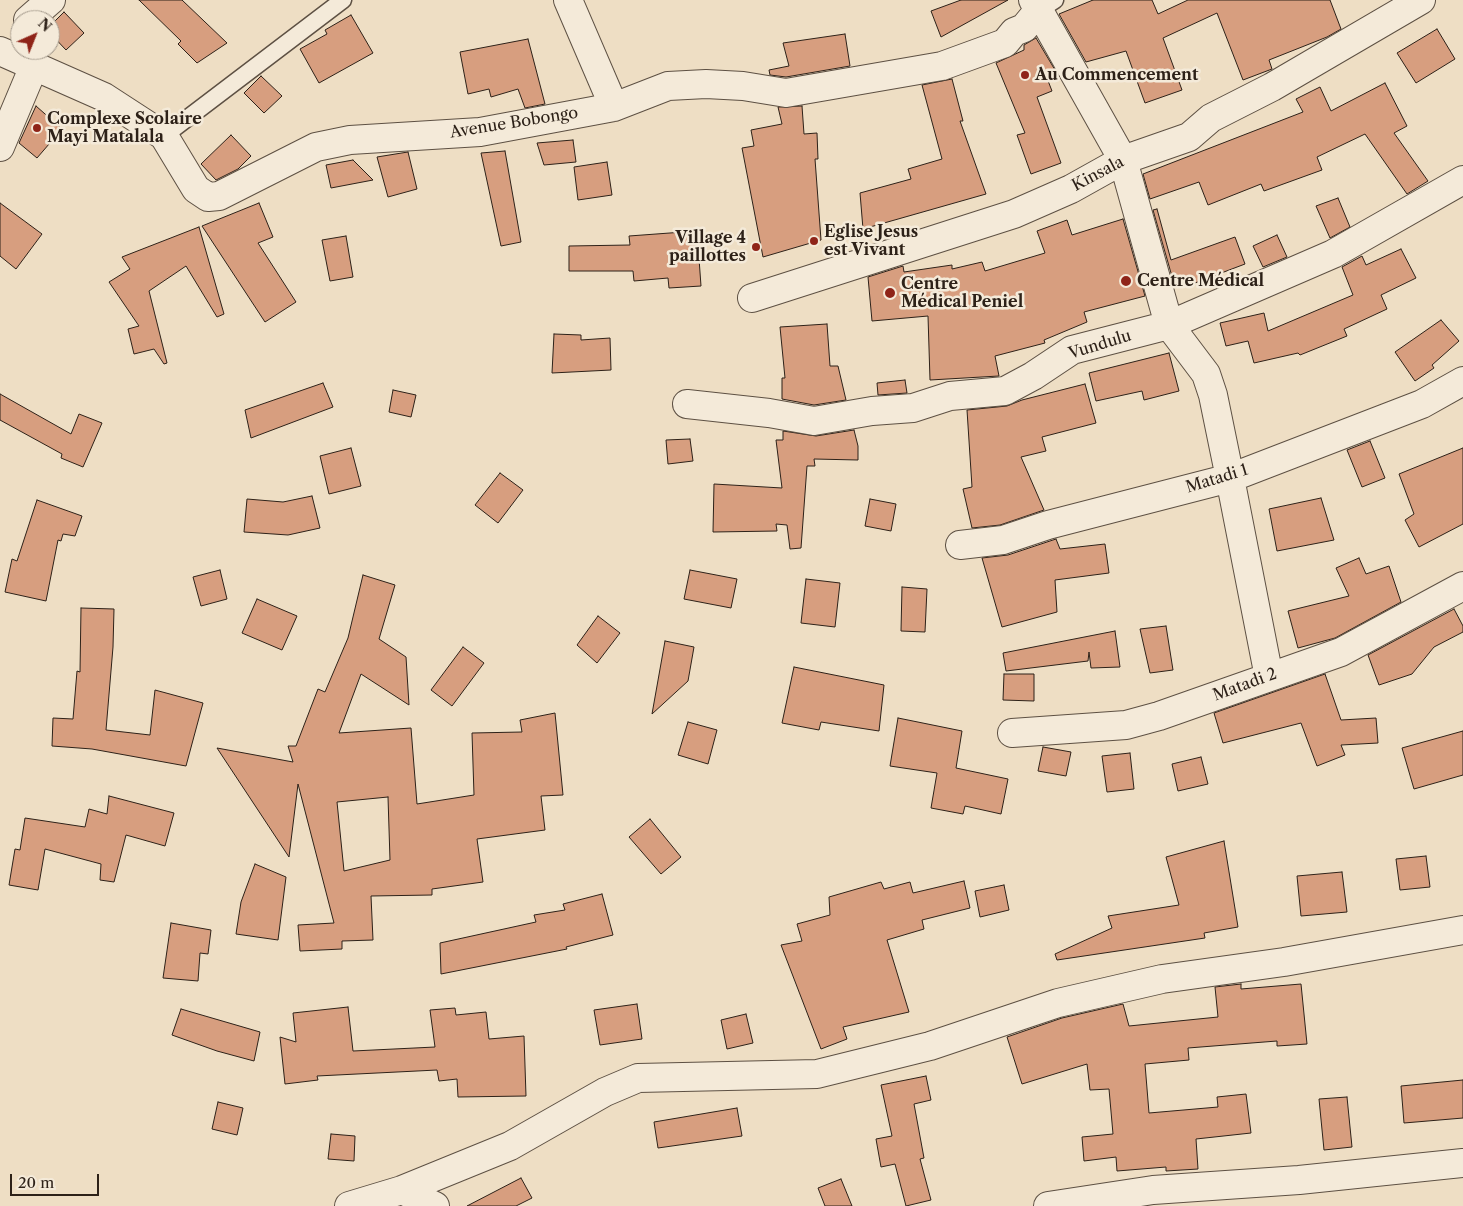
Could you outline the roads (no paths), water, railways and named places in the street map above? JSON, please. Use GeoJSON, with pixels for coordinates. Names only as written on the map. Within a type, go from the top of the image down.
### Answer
{"type":"FeatureCollection","features":[{"type":"Feature","properties":{"kind":"street"},"geometry":{"type":"LineString","coordinates":[[40,10],[51,0]]}},
{"type":"Feature","properties":{"kind":"street"},"geometry":{"type":"LineString","coordinates":[[568,0],[614,107]]}},
{"type":"Feature","properties":{"kind":"street","name":"Kinsala"},"geometry":{"type":"LineString","coordinates":[[752,298],[1014,214],[1070,189],[1123,160],[1189,137],[1211,118],[1272,87],[1421,0]]}},
{"type":"Feature","properties":{"kind":"street"},"geometry":{"type":"LineString","coordinates":[[1042,4],[1123,160],[1169,325],[1206,374],[1213,395],[1230,478],[1268,677]]}},
{"type":"Feature","properties":{"kind":"street","name":"Avenue Bobongo"},"geometry":{"type":"LineString","coordinates":[[0,51],[104,97],[164,136],[196,189],[208,197],[219,196],[316,147],[350,140],[480,132],[614,107],[668,86],[715,84],[786,93],[942,66],[1005,43],[1014,32],[1024,28],[1042,4]]}},
{"type":"Feature","properties":{"kind":"street"},"geometry":{"type":"LineString","coordinates":[[0,44],[10,36]]}},
{"type":"Feature","properties":{"kind":"street"},"geometry":{"type":"LineString","coordinates":[[0,147],[34,66]]}},
{"type":"Feature","properties":{"kind":"street","name":"Vundulu"},"geometry":{"type":"LineString","coordinates":[[687,404],[769,413],[814,421],[872,411],[913,408],[950,396],[1005,391],[1033,376],[1072,350],[1169,325],[1333,254],[1463,180]]}},
{"type":"Feature","properties":{"kind":"street","name":"Matadi 1"},"geometry":{"type":"LineString","coordinates":[[960,545],[1003,540],[1048,525],[1230,478],[1422,404],[1463,381]]}},
{"type":"Feature","properties":{"kind":"street","name":"Matadi 2"},"geometry":{"type":"LineString","coordinates":[[1012,733],[1126,725],[1160,716],[1340,652],[1463,586]]}},
{"type":"Feature","properties":{"kind":"street"},"geometry":{"type":"LineString","coordinates":[[349,1206],[402,1190],[510,1146],[605,1092],[638,1078],[817,1074],[930,1046],[1058,1003],[1162,979],[1284,962],[1463,930]]}},
{"type":"Feature","properties":{"kind":"street"},"geometry":{"type":"LineString","coordinates":[[1048,1206],[1153,1190],[1299,1180],[1463,1163]]}},
{"type":"Feature","properties":{"kind":"street"},"geometry":{"type":"LineString","coordinates":[[402,1190],[435,1206]]}},
{"type":"Feature","properties":{"kind":"lane"},"geometry":{"type":"LineString","coordinates":[[164,136],[343,0]]}},
{"type":"Feature","properties":{"kind":"place","name":"Au Commencement"},"geometry":{"type":"Point","coordinates":[1025,75]}},
{"type":"Feature","properties":{"kind":"place","name":"Complexe Scolaire Mayi Matalala"},"geometry":{"type":"Point","coordinates":[37,128]}},
{"type":"Feature","properties":{"kind":"place","name":"Eglise Jesus est Vivant"},"geometry":{"type":"Point","coordinates":[814,241]}},
{"type":"Feature","properties":{"kind":"place","name":"Village 4 paillottes"},"geometry":{"type":"Point","coordinates":[756,247]}},
{"type":"Feature","properties":{"kind":"place","name":"Centre Médical"},"geometry":{"type":"Point","coordinates":[1126,281]}},
{"type":"Feature","properties":{"kind":"place","name":"Centre Médical Peniel"},"geometry":{"type":"Point","coordinates":[890,293]}}]}
